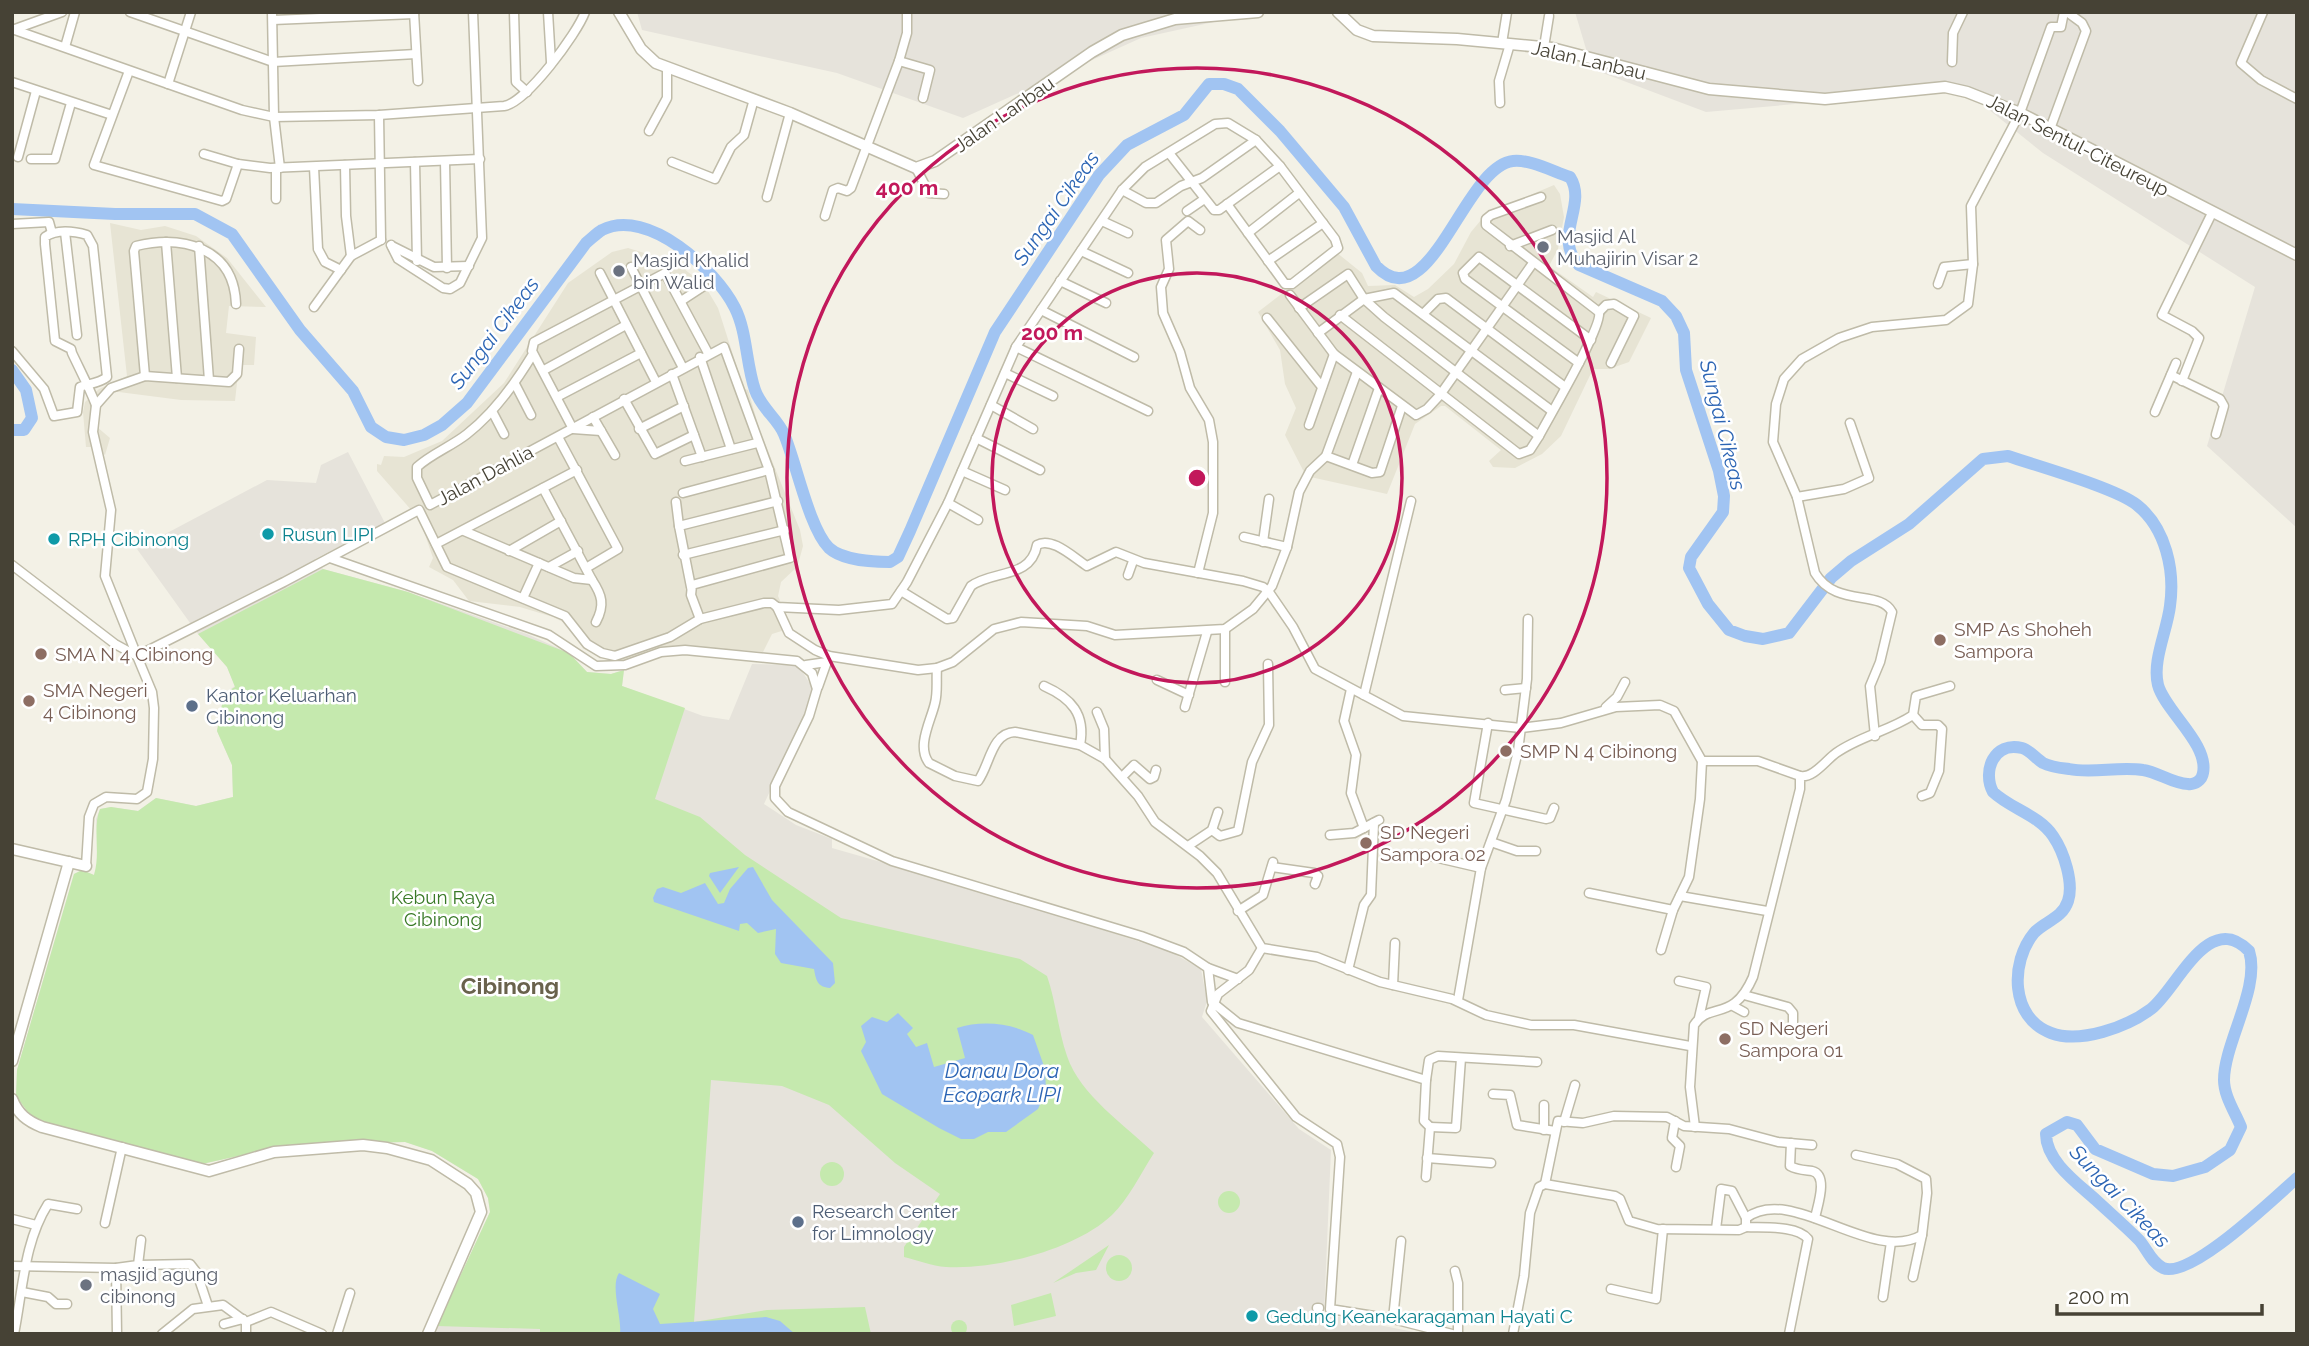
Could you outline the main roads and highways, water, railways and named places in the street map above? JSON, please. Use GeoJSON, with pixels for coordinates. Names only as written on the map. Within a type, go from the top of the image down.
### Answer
{"type":"FeatureCollection","features":[{"type":"Feature","properties":{"kind":"water"},"geometry":{"type":"Polygon","coordinates":[[[739,867],[720,893],[709,876],[710,873],[739,867]]]}},
{"type":"Feature","properties":{"kind":"water"},"geometry":{"type":"Polygon","coordinates":[[[753,867],[772,900],[833,963],[835,983],[830,988],[818,982],[814,969],[781,963],[775,954],[776,929],[758,933],[747,923],[740,924],[739,931],[654,902],[657,889],[663,887],[681,893],[705,883],[718,904],[724,903],[730,889],[748,868],[753,867]]]}},
{"type":"Feature","properties":{"kind":"water","name":"Danau Dora Ecopark LIPI"},"geometry":{"type":"Polygon","coordinates":[[[898,1013],[913,1028],[907,1034],[916,1047],[927,1043],[934,1067],[965,1058],[957,1028],[996,1024],[1033,1035],[1045,1069],[1046,1091],[1038,1109],[1006,1132],[988,1132],[974,1139],[961,1139],[882,1094],[861,1051],[866,1042],[861,1026],[872,1017],[887,1022],[898,1013]]]}},
{"type":"Feature","properties":{"kind":"water"},"geometry":{"type":"Polygon","coordinates":[[[619,1273],[660,1294],[653,1309],[660,1324],[766,1317],[780,1321],[795,1334],[620,1334],[616,1294],[619,1273]]]}},
{"type":"Feature","properties":{"kind":"waterway","name":"Sungai Cikeas"},"geometry":{"type":"LineString","coordinates":[[12,209],[115,214],[195,214],[232,234],[300,330],[353,391],[371,427],[386,437],[404,440],[424,435],[442,425],[467,403],[586,243],[602,230],[620,225],[640,227],[679,246],[697,261],[726,293],[735,308],[742,327],[755,390],[784,434],[809,511],[822,539],[829,548],[850,558],[890,562],[898,557],[910,531],[995,332],[1099,175],[1127,145],[1184,115],[1209,84],[1224,84],[1238,89],[1280,131],[1344,207],[1376,266],[1395,278],[1413,274],[1430,259],[1479,187],[1495,169],[1513,161],[1520,161],[1570,177],[1575,199],[1569,243],[1579,265],[1662,301],[1676,316],[1684,333],[1686,370],[1719,471],[1724,496],[1723,512],[1691,557],[1689,568],[1708,604],[1729,630],[1763,639],[1789,633],[1831,578],[1851,561],[1909,524],[1983,459],[2008,456],[2095,485],[2127,498],[2137,505],[2155,526],[2166,551],[2171,579],[2170,606],[2158,656],[2158,685],[2199,751],[2203,762],[2202,776],[2196,783],[2182,783],[2143,770],[2087,771],[2053,766],[2043,763],[2022,748],[2012,747],[1998,753],[1990,767],[1993,792],[2033,817],[2053,836],[2061,850],[2070,886],[2068,901],[2062,912],[2038,929],[2026,945],[2018,973],[2018,988],[2028,1015],[2038,1026],[2051,1033],[2075,1036],[2103,1032],[2129,1022],[2151,1009],[2194,957],[2207,946],[2220,940],[2234,941],[2249,951],[2251,965],[2250,981],[2224,1080],[2228,1098],[2241,1127],[2230,1150],[2205,1167],[2173,1176],[2153,1174],[2095,1149],[2077,1125],[2067,1122],[2046,1134],[2047,1144],[2064,1171],[2134,1235],[2163,1268],[2176,1268],[2211,1250],[2297,1178]]}},
{"type":"Feature","properties":{"kind":"waterway","name":"Sungai Cikeas"},"geometry":{"type":"LineString","coordinates":[[12,370],[26,390],[32,418],[24,430],[12,430]]}},
{"type":"Feature","properties":{"kind":"place","name":"Masjid Al Muhajirin Visar 2"},"geometry":{"type":"Point","coordinates":[1543,247]}},
{"type":"Feature","properties":{"kind":"place","name":"Masjid Khalid bin Walid"},"geometry":{"type":"Point","coordinates":[619,271]}},
{"type":"Feature","properties":{"kind":"place","name":"Rusun LIPI"},"geometry":{"type":"Point","coordinates":[268,534]}},
{"type":"Feature","properties":{"kind":"place","name":"RPH Cibinong"},"geometry":{"type":"Point","coordinates":[54,539]}},
{"type":"Feature","properties":{"kind":"place","name":"SMP As Shoheh Sampora"},"geometry":{"type":"Point","coordinates":[1940,640]}},
{"type":"Feature","properties":{"kind":"place","name":"SMA N 4 Cibinong"},"geometry":{"type":"Point","coordinates":[41,654]}},
{"type":"Feature","properties":{"kind":"place","name":"SMA Negeri 4 Cibinong"},"geometry":{"type":"Point","coordinates":[29,701]}},
{"type":"Feature","properties":{"kind":"place","name":"Kantor Keluarhan Cibinong"},"geometry":{"type":"Point","coordinates":[192,706]}},
{"type":"Feature","properties":{"kind":"place","name":"SMP N 4 Cibinong"},"geometry":{"type":"Point","coordinates":[1506,751]}},
{"type":"Feature","properties":{"kind":"place","name":"SD Negeri Sampora 02"},"geometry":{"type":"Point","coordinates":[1366,843]}},
{"type":"Feature","properties":{"kind":"place","name":"SD Negeri Sampora 01"},"geometry":{"type":"Point","coordinates":[1725,1039]}},
{"type":"Feature","properties":{"kind":"place","name":"Research Center for Limnology"},"geometry":{"type":"Point","coordinates":[798,1222]}},
{"type":"Feature","properties":{"kind":"place","name":"masjid agung cibinong"},"geometry":{"type":"Point","coordinates":[86,1285]}},
{"type":"Feature","properties":{"kind":"place","name":"Gedung Keanekaragaman Hayati C"},"geometry":{"type":"Point","coordinates":[1252,1316]}},
{"type":"Feature","properties":{"kind":"district","name":"Cibinong"},"geometry":{"type":"Point","coordinates":[510,985]}},
{"type":"Feature","properties":{"kind":"park label","name":"Kebun Raya Cibinong"},"geometry":{"type":"Point","coordinates":[443,908]}}]}
